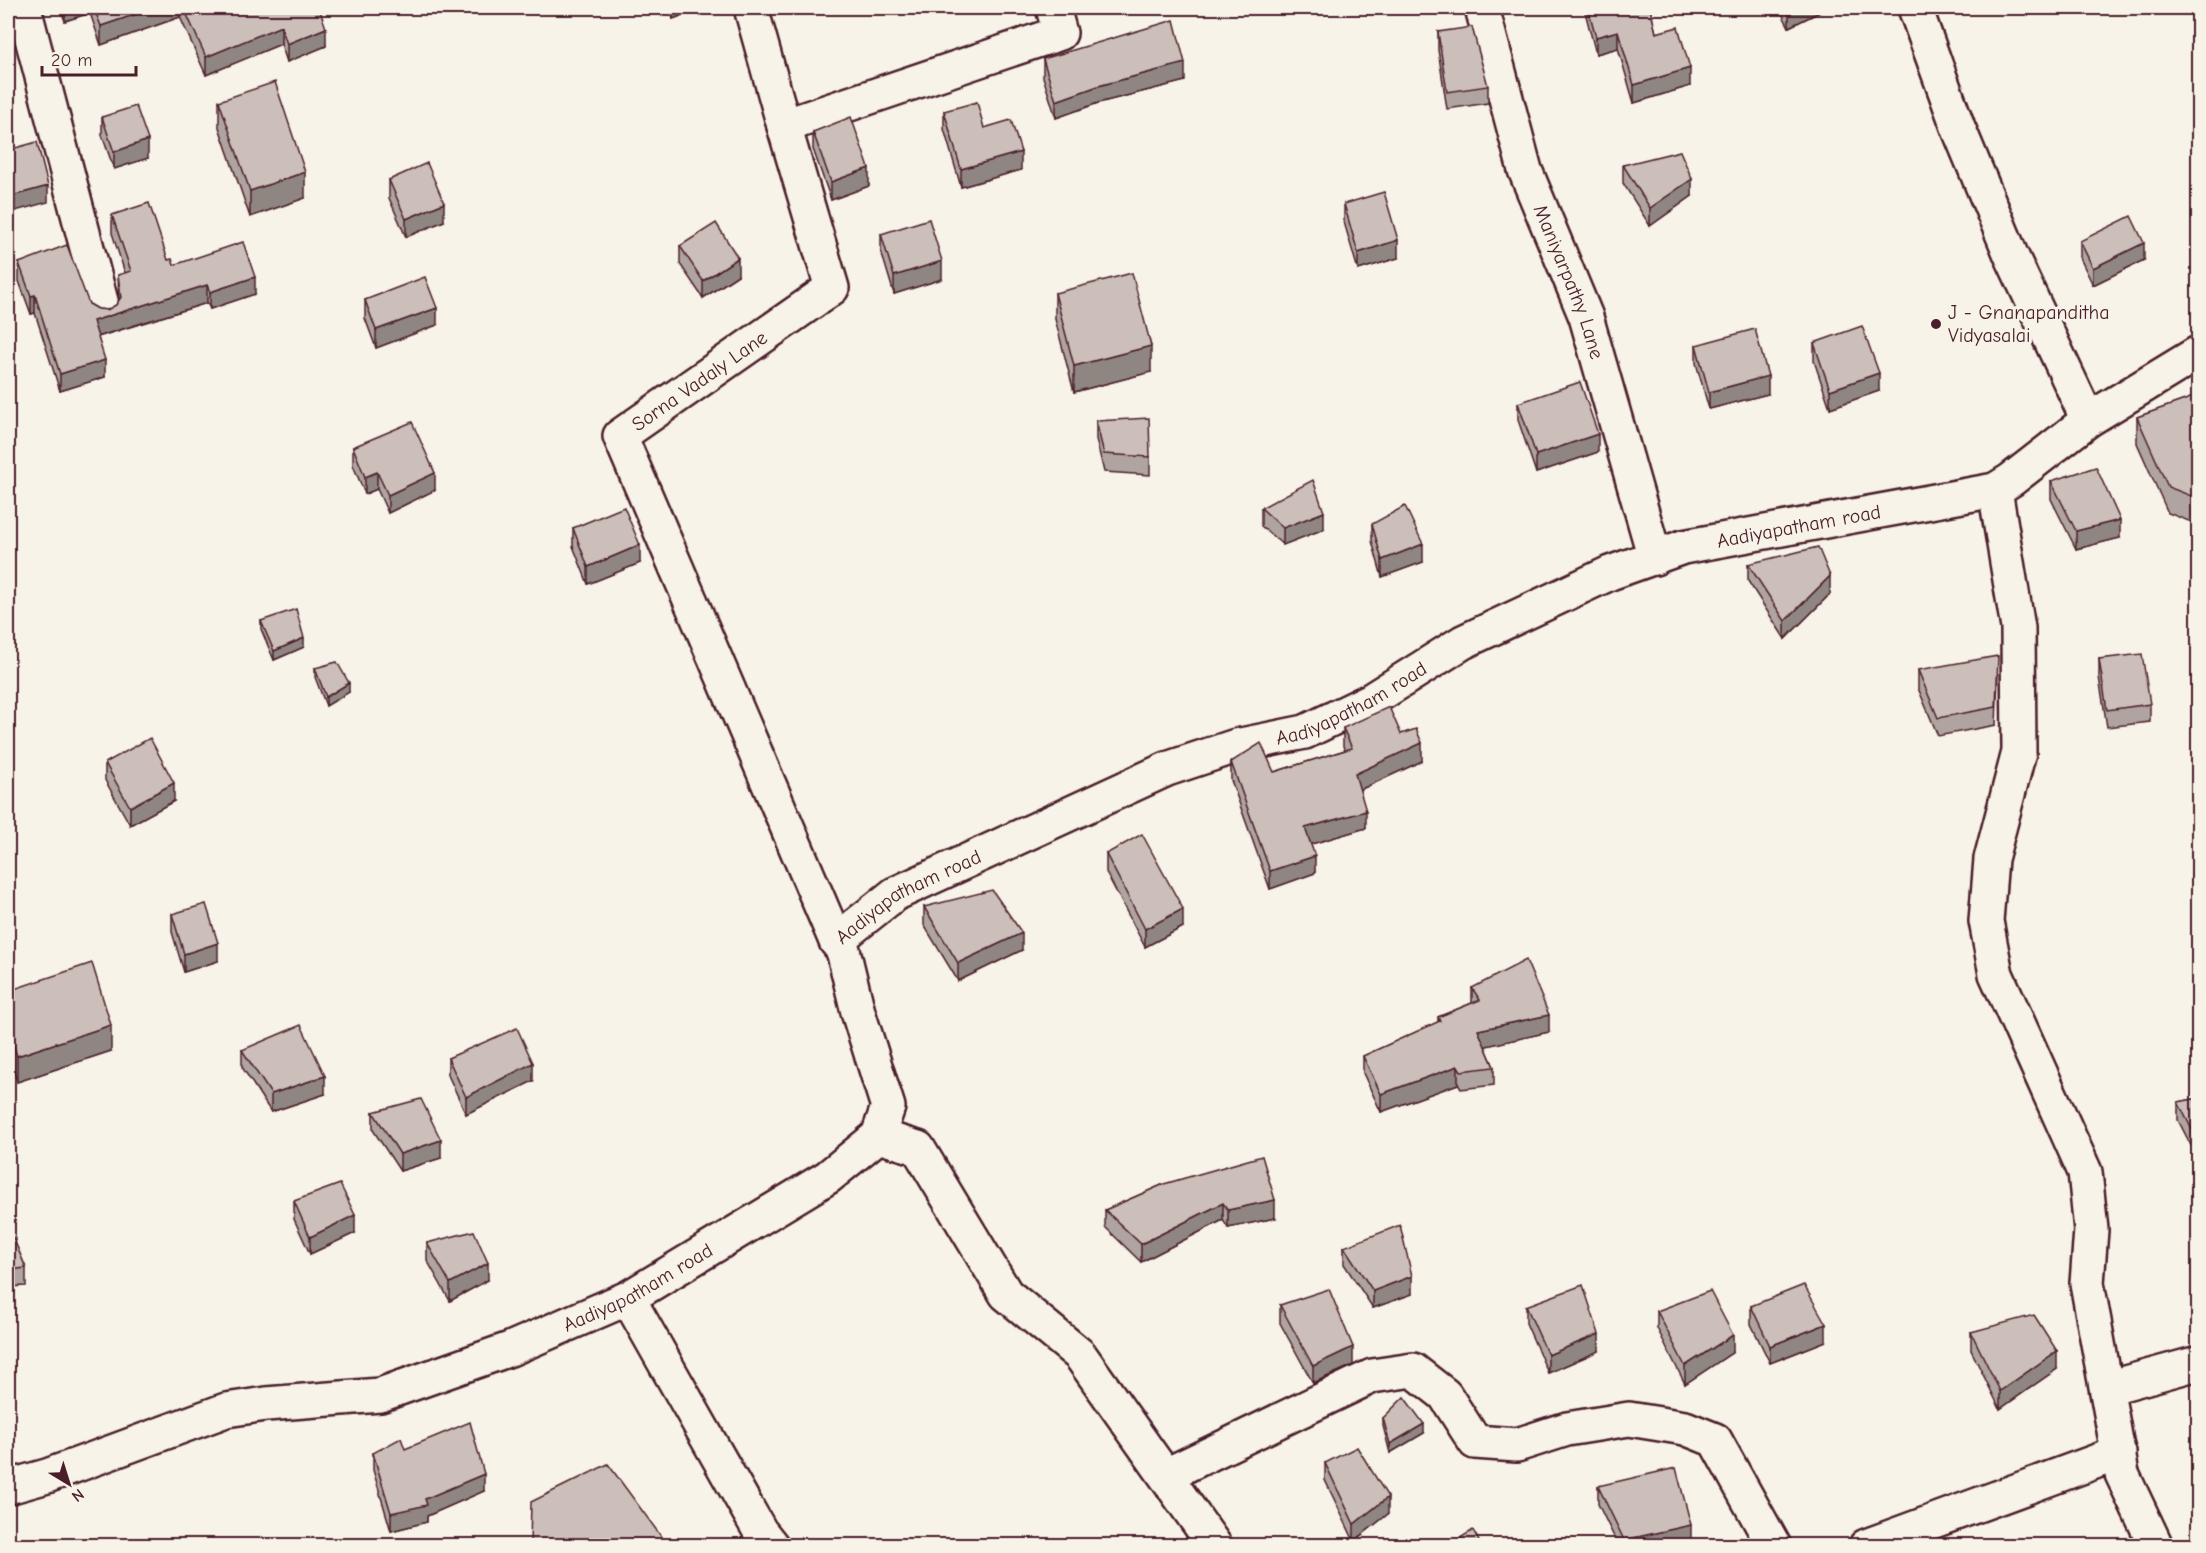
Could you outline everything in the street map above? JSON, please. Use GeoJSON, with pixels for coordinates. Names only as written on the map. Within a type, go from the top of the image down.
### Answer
{"type":"FeatureCollection","features":[{"type":"Feature","properties":{"kind":"street"},"geometry":{"type":"LineString","coordinates":[[24,8],[103,309]]}},
{"type":"Feature","properties":{"kind":"street"},"geometry":{"type":"LineString","coordinates":[[751,8],[784,126],[1060,33],[1053,8]]}},
{"type":"Feature","properties":{"kind":"street","name":"Maniyarpathy Lane"},"geometry":{"type":"LineString","coordinates":[[1482,8],[1525,170],[1586,316],[1655,558]]}},
{"type":"Feature","properties":{"kind":"street"},"geometry":{"type":"LineString","coordinates":[[1915,8],[1958,127],[2007,244],[2088,420]]}},
{"type":"Feature","properties":{"kind":"street","name":"Sorna Vadaly Lane"},"geometry":{"type":"LineString","coordinates":[[784,126],[832,288],[620,436],[836,941]]}},
{"type":"Feature","properties":{"kind":"street"},"geometry":{"type":"LineString","coordinates":[[2156,1545],[2122,1474],[2086,1283],[2091,1230],[2085,1172],[1996,974],[1986,921],[1991,859],[2019,752],[2018,628],[1995,490],[2088,420],[2199,353]]}},
{"type":"Feature","properties":{"kind":"street","name":"Aadiyapatham road"},"geometry":{"type":"LineString","coordinates":[[8,1487],[47,1476],[226,1410],[266,1404],[380,1395],[510,1349],[628,1298],[828,1178],[878,1136],[888,1107],[858,1012],[843,950],[836,941],[895,894],[1167,769],[1236,746],[1305,732],[1371,700],[1463,642],[1610,573],[1683,547],[1995,490]]}},
{"type":"Feature","properties":{"kind":"street"},"geometry":{"type":"LineString","coordinates":[[878,1136],[918,1148],[1006,1294],[1080,1356],[1124,1421],[1166,1474],[1215,1545]]}},
{"type":"Feature","properties":{"kind":"street"},"geometry":{"type":"LineString","coordinates":[[628,1298],[760,1531],[772,1545]]}},
{"type":"Feature","properties":{"kind":"street"},"geometry":{"type":"LineString","coordinates":[[2107,1388],[2199,1363]]}},
{"type":"Feature","properties":{"kind":"street"},"geometry":{"type":"LineString","coordinates":[[1166,1474],[1372,1376],[1413,1370],[1445,1395],[1475,1442],[1516,1445],[1567,1429],[1629,1419],[1685,1428],[1715,1440],[1774,1545]]}},
{"type":"Feature","properties":{"kind":"street"},"geometry":{"type":"LineString","coordinates":[[1874,1544],[2119,1453]]}},
{"type":"Feature","properties":{"kind":"building"},"geometry":{"type":"Polygon","coordinates":[[[94,8],[154,8],[101,26],[94,8]]]}},
{"type":"Feature","properties":{"kind":"building"},"geometry":{"type":"Polygon","coordinates":[[[184,8],[319,8],[326,28],[287,44],[281,26],[206,57],[184,8]]]}},
{"type":"Feature","properties":{"kind":"building"},"geometry":{"type":"Polygon","coordinates":[[[1588,8],[1650,8],[1656,33],[1678,27],[1690,68],[1634,85],[1618,31],[1596,37],[1588,8]]]}},
{"type":"Feature","properties":{"kind":"building"},"geometry":{"type":"Polygon","coordinates":[[[1174,20],[1185,63],[1098,86],[1056,101],[1043,59],[1174,20]]]}},
{"type":"Feature","properties":{"kind":"building"},"geometry":{"type":"Polygon","coordinates":[[[1472,27],[1488,86],[1447,92],[1438,32],[1472,27]]]}},
{"type":"Feature","properties":{"kind":"building"},"geometry":{"type":"Polygon","coordinates":[[[275,82],[305,172],[250,191],[219,101],[275,82]]]}},
{"type":"Feature","properties":{"kind":"building"},"geometry":{"type":"Polygon","coordinates":[[[977,102],[984,128],[1011,120],[1021,152],[961,169],[944,111],[977,102]]]}},
{"type":"Feature","properties":{"kind":"building"},"geometry":{"type":"Polygon","coordinates":[[[136,106],[148,140],[114,152],[102,117],[136,106]]]}},
{"type":"Feature","properties":{"kind":"building"},"geometry":{"type":"Polygon","coordinates":[[[851,117],[869,168],[831,182],[813,132],[851,117]]]}},
{"type":"Feature","properties":{"kind":"building"},"geometry":{"type":"Polygon","coordinates":[[[37,142],[48,186],[8,197],[8,150],[37,142]]]}},
{"type":"Feature","properties":{"kind":"building"},"geometry":{"type":"Polygon","coordinates":[[[1680,151],[1692,179],[1650,208],[1623,165],[1680,151]]]}},
{"type":"Feature","properties":{"kind":"building"},"geometry":{"type":"Polygon","coordinates":[[[427,163],[444,203],[406,219],[389,180],[427,163]]]}},
{"type":"Feature","properties":{"kind":"building"},"geometry":{"type":"Polygon","coordinates":[[[1384,192],[1398,240],[1358,253],[1344,204],[1384,192]]]}},
{"type":"Feature","properties":{"kind":"building"},"geometry":{"type":"Polygon","coordinates":[[[149,203],[168,260],[172,259],[174,265],[243,242],[255,277],[210,292],[207,285],[93,321],[105,360],[60,374],[35,295],[31,296],[19,263],[67,245],[89,304],[98,309],[107,310],[116,305],[121,297],[118,275],[131,271],[112,215],[149,203]]]}},
{"type":"Feature","properties":{"kind":"building"},"geometry":{"type":"Polygon","coordinates":[[[2131,216],[2144,243],[2093,268],[2080,241],[2131,216]]]}},
{"type":"Feature","properties":{"kind":"building"},"geometry":{"type":"Polygon","coordinates":[[[929,219],[942,261],[894,276],[881,234],[929,219]]]}},
{"type":"Feature","properties":{"kind":"building"},"geometry":{"type":"Polygon","coordinates":[[[716,223],[738,258],[703,281],[680,246],[716,223]]]}},
{"type":"Feature","properties":{"kind":"building"},"geometry":{"type":"Polygon","coordinates":[[[1132,273],[1151,346],[1074,366],[1055,293],[1132,273]]]}},
{"type":"Feature","properties":{"kind":"building"},"geometry":{"type":"Polygon","coordinates":[[[425,277],[437,308],[376,330],[365,300],[425,277]]]}},
{"type":"Feature","properties":{"kind":"building"},"geometry":{"type":"Polygon","coordinates":[[[1862,326],[1879,373],[1830,390],[1814,343],[1862,326]]]}},
{"type":"Feature","properties":{"kind":"building"},"geometry":{"type":"Polygon","coordinates":[[[1755,329],[1768,376],[1709,392],[1696,345],[1755,329]]]}},
{"type":"Feature","properties":{"kind":"building"},"geometry":{"type":"Polygon","coordinates":[[[1580,382],[1598,434],[1536,455],[1518,403],[1580,382]]]}},
{"type":"Feature","properties":{"kind":"building"},"geometry":{"type":"Polygon","coordinates":[[[2199,395],[2199,499],[2168,487],[2137,417],[2199,395]]]}},
{"type":"Feature","properties":{"kind":"building"},"geometry":{"type":"Polygon","coordinates":[[[1149,418],[1150,457],[1104,454],[1096,421],[1149,418]]]}},
{"type":"Feature","properties":{"kind":"building"},"geometry":{"type":"Polygon","coordinates":[[[412,422],[435,473],[388,495],[377,472],[365,477],[353,447],[412,422]]]}},
{"type":"Feature","properties":{"kind":"building"},"geometry":{"type":"Polygon","coordinates":[[[2096,467],[2120,520],[2076,531],[2051,481],[2096,467]]]}},
{"type":"Feature","properties":{"kind":"building"},"geometry":{"type":"Polygon","coordinates":[[[1313,480],[1324,512],[1283,528],[1261,508],[1313,480]]]}},
{"type":"Feature","properties":{"kind":"building"},"geometry":{"type":"Polygon","coordinates":[[[1405,506],[1423,544],[1382,560],[1372,524],[1405,506]]]}},
{"type":"Feature","properties":{"kind":"building"},"geometry":{"type":"Polygon","coordinates":[[[624,507],[640,545],[588,567],[573,528],[624,507]]]}},
{"type":"Feature","properties":{"kind":"building"},"geometry":{"type":"Polygon","coordinates":[[[1818,547],[1830,576],[1785,621],[1748,564],[1818,547]]]}},
{"type":"Feature","properties":{"kind":"building"},"geometry":{"type":"Polygon","coordinates":[[[296,609],[304,638],[274,651],[261,621],[296,609]]]}},
{"type":"Feature","properties":{"kind":"building"},"geometry":{"type":"Polygon","coordinates":[[[2142,654],[2150,704],[2107,710],[2099,659],[2142,654]]]}},
{"type":"Feature","properties":{"kind":"building"},"geometry":{"type":"Polygon","coordinates":[[[1998,656],[1996,707],[1938,718],[1918,670],[1998,656]]]}},
{"type":"Feature","properties":{"kind":"building"},"geometry":{"type":"Polygon","coordinates":[[[337,662],[349,683],[326,697],[315,668],[337,662]]]}},
{"type":"Feature","properties":{"kind":"building"},"geometry":{"type":"Polygon","coordinates":[[[1389,707],[1401,734],[1416,729],[1422,743],[1355,774],[1366,811],[1305,828],[1315,856],[1270,871],[1231,762],[1261,743],[1274,772],[1352,748],[1343,728],[1389,707]]]}},
{"type":"Feature","properties":{"kind":"building"},"geometry":{"type":"Polygon","coordinates":[[[150,738],[174,783],[130,807],[105,763],[150,738]]]}},
{"type":"Feature","properties":{"kind":"building"},"geometry":{"type":"Polygon","coordinates":[[[1142,834],[1183,909],[1145,929],[1106,854],[1142,834]]]}},
{"type":"Feature","properties":{"kind":"building"},"geometry":{"type":"Polygon","coordinates":[[[992,890],[1022,933],[958,963],[924,907],[992,890]]]}},
{"type":"Feature","properties":{"kind":"building"},"geometry":{"type":"Polygon","coordinates":[[[206,904],[218,943],[184,954],[172,914],[206,904]]]}},
{"type":"Feature","properties":{"kind":"building"},"geometry":{"type":"Polygon","coordinates":[[[1526,960],[1549,1015],[1478,1030],[1494,1067],[1461,1071],[1458,1066],[1381,1094],[1363,1056],[1440,1021],[1438,1017],[1480,1000],[1472,988],[1526,960]]]}},
{"type":"Feature","properties":{"kind":"building"},"geometry":{"type":"Polygon","coordinates":[[[92,963],[111,1025],[17,1056],[8,1027],[8,991],[92,963]]]}},
{"type":"Feature","properties":{"kind":"building"},"geometry":{"type":"Polygon","coordinates":[[[301,1025],[325,1076],[271,1094],[242,1050],[301,1025]]]}},
{"type":"Feature","properties":{"kind":"building"},"geometry":{"type":"Polygon","coordinates":[[[517,1028],[533,1063],[466,1097],[448,1058],[517,1028]]]}},
{"type":"Feature","properties":{"kind":"building"},"geometry":{"type":"Polygon","coordinates":[[[2199,1098],[2199,1143],[2178,1102],[2199,1098]]]}},
{"type":"Feature","properties":{"kind":"building"},"geometry":{"type":"Polygon","coordinates":[[[421,1099],[441,1140],[400,1154],[373,1112],[421,1099]]]}},
{"type":"Feature","properties":{"kind":"building"},"geometry":{"type":"Polygon","coordinates":[[[1262,1156],[1275,1200],[1228,1210],[1223,1203],[1141,1244],[1105,1210],[1164,1184],[1262,1156]]]}},
{"type":"Feature","properties":{"kind":"building"},"geometry":{"type":"Polygon","coordinates":[[[340,1184],[355,1215],[310,1237],[294,1201],[340,1184]]]}},
{"type":"Feature","properties":{"kind":"building"},"geometry":{"type":"Polygon","coordinates":[[[1400,1225],[1412,1276],[1373,1291],[1344,1247],[1400,1225]]]}},
{"type":"Feature","properties":{"kind":"building"},"geometry":{"type":"Polygon","coordinates":[[[8,1226],[26,1268],[8,1270],[8,1226]]]}},
{"type":"Feature","properties":{"kind":"building"},"geometry":{"type":"Polygon","coordinates":[[[474,1231],[488,1263],[450,1283],[427,1243],[474,1231]]]}},
{"type":"Feature","properties":{"kind":"building"},"geometry":{"type":"Polygon","coordinates":[[[1583,1285],[1599,1334],[1548,1355],[1526,1306],[1583,1285]]]}},
{"type":"Feature","properties":{"kind":"building"},"geometry":{"type":"Polygon","coordinates":[[[1804,1285],[1826,1324],[1770,1346],[1751,1306],[1804,1285]]]}},
{"type":"Feature","properties":{"kind":"building"},"geometry":{"type":"Polygon","coordinates":[[[1329,1289],[1353,1347],[1313,1366],[1280,1305],[1329,1289]]]}},
{"type":"Feature","properties":{"kind":"building"},"geometry":{"type":"Polygon","coordinates":[[[1710,1291],[1733,1335],[1685,1366],[1657,1311],[1710,1291]]]}},
{"type":"Feature","properties":{"kind":"building"},"geometry":{"type":"Polygon","coordinates":[[[2034,1315],[2057,1351],[2000,1391],[1971,1332],[2034,1315]]]}},
{"type":"Feature","properties":{"kind":"building"},"geometry":{"type":"Polygon","coordinates":[[[1404,1397],[1424,1424],[1390,1444],[1383,1418],[1404,1397]]]}},
{"type":"Feature","properties":{"kind":"building"},"geometry":{"type":"Polygon","coordinates":[[[470,1422],[484,1474],[425,1499],[427,1505],[391,1513],[373,1453],[401,1438],[405,1449],[470,1422]]]}},
{"type":"Feature","properties":{"kind":"building"},"geometry":{"type":"Polygon","coordinates":[[[1357,1447],[1388,1497],[1354,1524],[1325,1463],[1357,1447]]]}},
{"type":"Feature","properties":{"kind":"building"},"geometry":{"type":"Polygon","coordinates":[[[608,1464],[663,1539],[648,1545],[530,1545],[531,1502],[608,1464]]]}},
{"type":"Feature","properties":{"kind":"building"},"geometry":{"type":"Polygon","coordinates":[[[1676,1468],[1691,1525],[1624,1540],[1598,1486],[1676,1468]]]}},
{"type":"Feature","properties":{"kind":"building"},"geometry":{"type":"Polygon","coordinates":[[[1473,1530],[1481,1545],[1449,1545],[1473,1530]]]}},
{"type":"Feature","properties":{"kind":"place","name":"J - Gnanapanditha Vidyasalai"},"geometry":{"type":"Point","coordinates":[1936,324]}}]}
